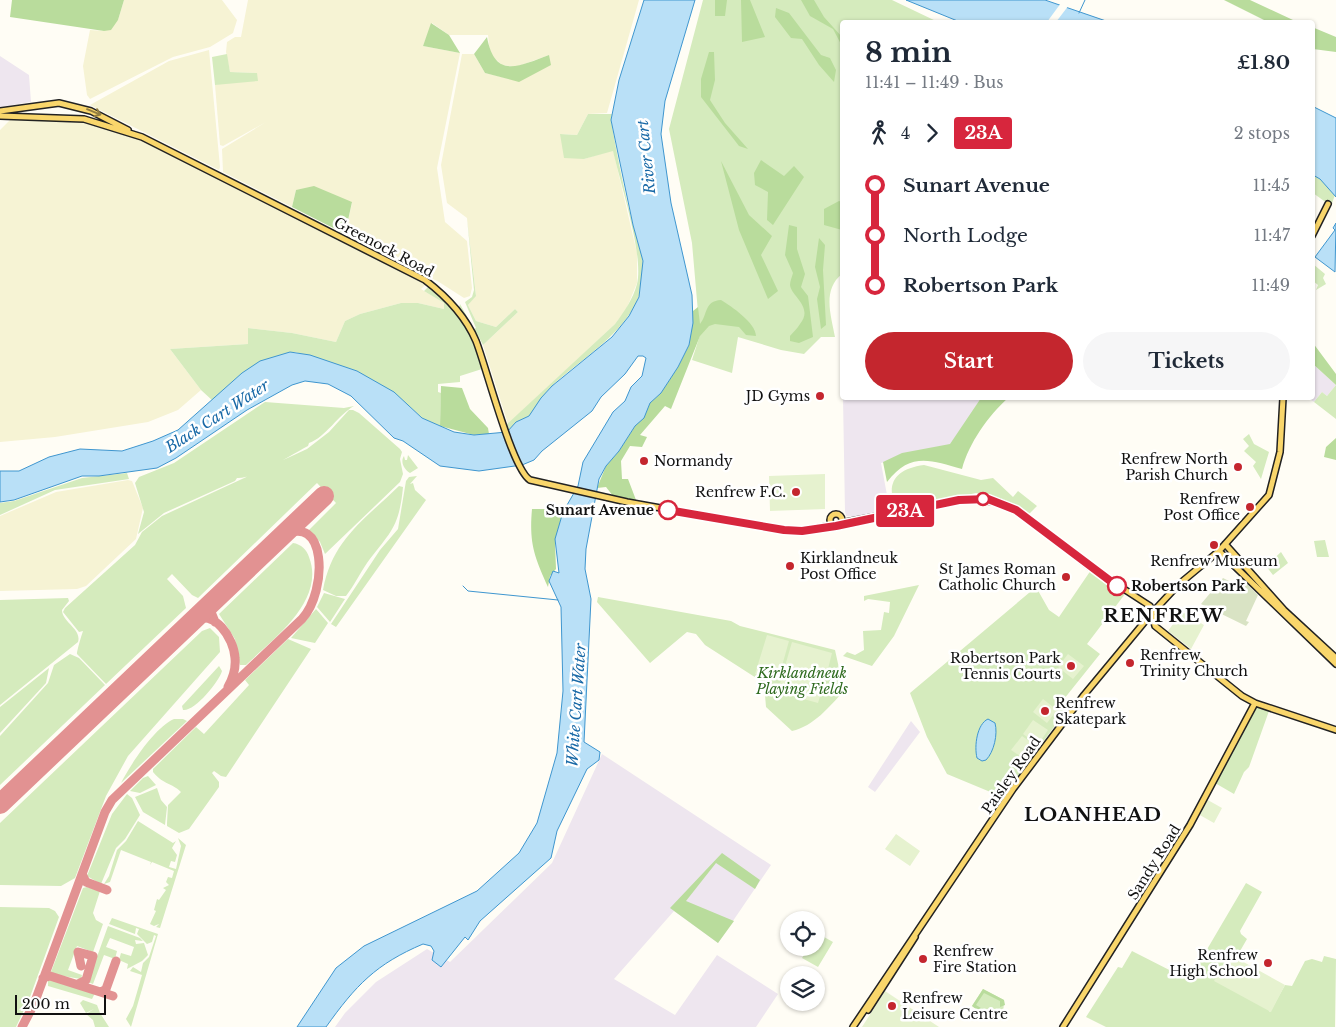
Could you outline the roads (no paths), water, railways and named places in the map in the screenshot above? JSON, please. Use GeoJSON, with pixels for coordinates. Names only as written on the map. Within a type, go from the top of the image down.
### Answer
{"type":"FeatureCollection","features":[{"type":"Feature","properties":{"kind":"main road","name":"Greenock Road"},"geometry":{"type":"LineString","coordinates":[[0,111],[53,104],[73,106],[91,111],[127,128],[130,132]]}},
{"type":"Feature","properties":{"kind":"main road"},"geometry":{"type":"LineString","coordinates":[[26,107],[28,116]]}},
{"type":"Feature","properties":{"kind":"main road","name":"Greenock Road"},"geometry":{"type":"LineString","coordinates":[[0,116],[84,118],[130,132],[220,175],[425,280],[447,299],[468,325],[522,471],[526,477],[533,481],[566,489],[784,530],[802,531],[821,527],[831,522]]}},
{"type":"Feature","properties":{"kind":"main road"},"geometry":{"type":"LineString","coordinates":[[1315,230],[1328,204]]}},
{"type":"Feature","properties":{"kind":"main road","name":"Paisley Road"},"geometry":{"type":"LineString","coordinates":[[853,1027],[908,942],[916,934],[1029,767],[1084,695],[1152,613],[1178,585],[1219,551],[1271,491],[1280,452],[1283,400]]}},
{"type":"Feature","properties":{"kind":"main road"},"geometry":{"type":"LineString","coordinates":[[844,521],[840,515],[831,516],[831,522],[844,521],[970,498],[998,502],[1023,516],[1095,571],[1150,606],[1155,626],[1236,691],[1255,703],[1336,730]]}},
{"type":"Feature","properties":{"kind":"main road"},"geometry":{"type":"LineString","coordinates":[[1225,544],[1284,610],[1336,664]]}},
{"type":"Feature","properties":{"kind":"main road"},"geometry":{"type":"LineString","coordinates":[[1219,551],[1324,650],[1336,658]]}},
{"type":"Feature","properties":{"kind":"main road","name":"Sandy Road"},"geometry":{"type":"LineString","coordinates":[[1063,1027],[1190,825],[1255,703]]}},
{"type":"Feature","properties":{"kind":"main road","name":"Paisley Road"},"geometry":{"type":"LineString","coordinates":[[857,1027],[912,944],[916,934]]}},
{"type":"Feature","properties":{"kind":"water"},"geometry":{"type":"Polygon","coordinates":[[[644,0],[695,0],[665,101],[661,134],[671,203],[692,295],[693,323],[689,345],[678,367],[661,393],[650,403],[644,418],[635,426],[619,451],[606,466],[599,479],[586,549],[585,569],[591,599],[584,742],[600,752],[599,760],[587,769],[557,831],[551,858],[480,921],[468,940],[465,937],[441,967],[432,960],[434,951],[431,946],[423,944],[392,960],[368,977],[347,999],[326,1027],[297,1027],[336,968],[364,946],[477,891],[519,853],[537,823],[557,753],[563,691],[561,607],[549,581],[553,571],[559,573],[555,539],[563,512],[578,486],[583,462],[613,412],[625,401],[631,387],[642,376],[646,358],[638,356],[625,374],[601,397],[592,411],[542,451],[534,460],[522,465],[479,471],[440,466],[403,441],[394,438],[351,396],[328,384],[305,381],[292,385],[247,410],[176,458],[157,468],[99,476],[82,476],[14,500],[0,502],[0,471],[19,471],[49,457],[80,449],[122,451],[153,441],[178,430],[242,373],[260,361],[290,352],[310,355],[357,371],[394,392],[422,418],[454,432],[474,435],[507,432],[516,422],[529,416],[552,386],[612,337],[629,316],[639,297],[643,261],[633,225],[611,120],[619,80],[644,0]]]}},
{"type":"Feature","properties":{"kind":"water"},"geometry":{"type":"Polygon","coordinates":[[[906,0],[1045,0],[1103,20],[955,20],[906,0]]]}},
{"type":"Feature","properties":{"kind":"water"},"geometry":{"type":"Polygon","coordinates":[[[1315,108],[1336,118],[1336,197],[1315,176],[1315,108]]]}},
{"type":"Feature","properties":{"kind":"water"},"geometry":{"type":"Polygon","coordinates":[[[1336,223],[1335,272],[1315,257],[1335,230],[1333,228],[1336,223]]]}},
{"type":"Feature","properties":{"kind":"water"},"geometry":{"type":"Polygon","coordinates":[[[988,719],[995,723],[996,737],[989,757],[982,761],[977,758],[976,742],[981,726],[988,719]]]}},
{"type":"Feature","properties":{"kind":"waterway"},"geometry":{"type":"LineString","coordinates":[[1079,13],[1085,0]]}},
{"type":"Feature","properties":{"kind":"waterway"},"geometry":{"type":"LineString","coordinates":[[463,586],[468,591],[558,600]]}},
{"type":"Feature","properties":{"kind":"place","name":"JD Gyms"},"geometry":{"type":"Point","coordinates":[820,396]}},
{"type":"Feature","properties":{"kind":"place","name":"Normandy"},"geometry":{"type":"Point","coordinates":[644,461]}},
{"type":"Feature","properties":{"kind":"place","name":"Renfrew North Parish Church"},"geometry":{"type":"Point","coordinates":[1238,467]}},
{"type":"Feature","properties":{"kind":"place","name":"Renfrew F.C."},"geometry":{"type":"Point","coordinates":[796,492]}},
{"type":"Feature","properties":{"kind":"place","name":"Renfrew Post Office"},"geometry":{"type":"Point","coordinates":[1250,507]}},
{"type":"Feature","properties":{"kind":"place","name":"Sunart Avenue"},"geometry":{"type":"Point","coordinates":[668,510]}},
{"type":"Feature","properties":{"kind":"place","name":"Renfrew Museum"},"geometry":{"type":"Point","coordinates":[1214,545]}},
{"type":"Feature","properties":{"kind":"place","name":"Kirklandneuk Post Office"},"geometry":{"type":"Point","coordinates":[790,566]}},
{"type":"Feature","properties":{"kind":"place","name":"St James Roman Catholic Church"},"geometry":{"type":"Point","coordinates":[1066,577]}},
{"type":"Feature","properties":{"kind":"place","name":"Robertson Park"},"geometry":{"type":"Point","coordinates":[1117,586]}},
{"type":"Feature","properties":{"kind":"place","name":"Renfrew Trinity Church"},"geometry":{"type":"Point","coordinates":[1130,663]}},
{"type":"Feature","properties":{"kind":"place","name":"Robertson Park Tennis Courts"},"geometry":{"type":"Point","coordinates":[1071,666]}},
{"type":"Feature","properties":{"kind":"place","name":"Renfrew Skatepark"},"geometry":{"type":"Point","coordinates":[1045,711]}},
{"type":"Feature","properties":{"kind":"place","name":"Renfrew Fire Station"},"geometry":{"type":"Point","coordinates":[923,959]}},
{"type":"Feature","properties":{"kind":"place","name":"Renfrew High School"},"geometry":{"type":"Point","coordinates":[1268,963]}},
{"type":"Feature","properties":{"kind":"place","name":"Renfrew Leisure Centre"},"geometry":{"type":"Point","coordinates":[892,1006]}},
{"type":"Feature","properties":{"kind":"district","name":"RENFREW"},"geometry":{"type":"Point","coordinates":[1164,615]}},
{"type":"Feature","properties":{"kind":"district","name":"LOANHEAD"},"geometry":{"type":"Point","coordinates":[1093,814]}},
{"type":"Feature","properties":{"kind":"water label","name":"River Cart"},"geometry":{"type":"Point","coordinates":[646,157]}},
{"type":"Feature","properties":{"kind":"water label","name":"Black Cart Water"},"geometry":{"type":"Point","coordinates":[217,416]}},
{"type":"Feature","properties":{"kind":"water label","name":"White Cart Water"},"geometry":{"type":"Point","coordinates":[576,705]}},
{"type":"Feature","properties":{"kind":"park label","name":"Kirklandneuk Playing Fields"},"geometry":{"type":"Point","coordinates":[802,682]}}]}
